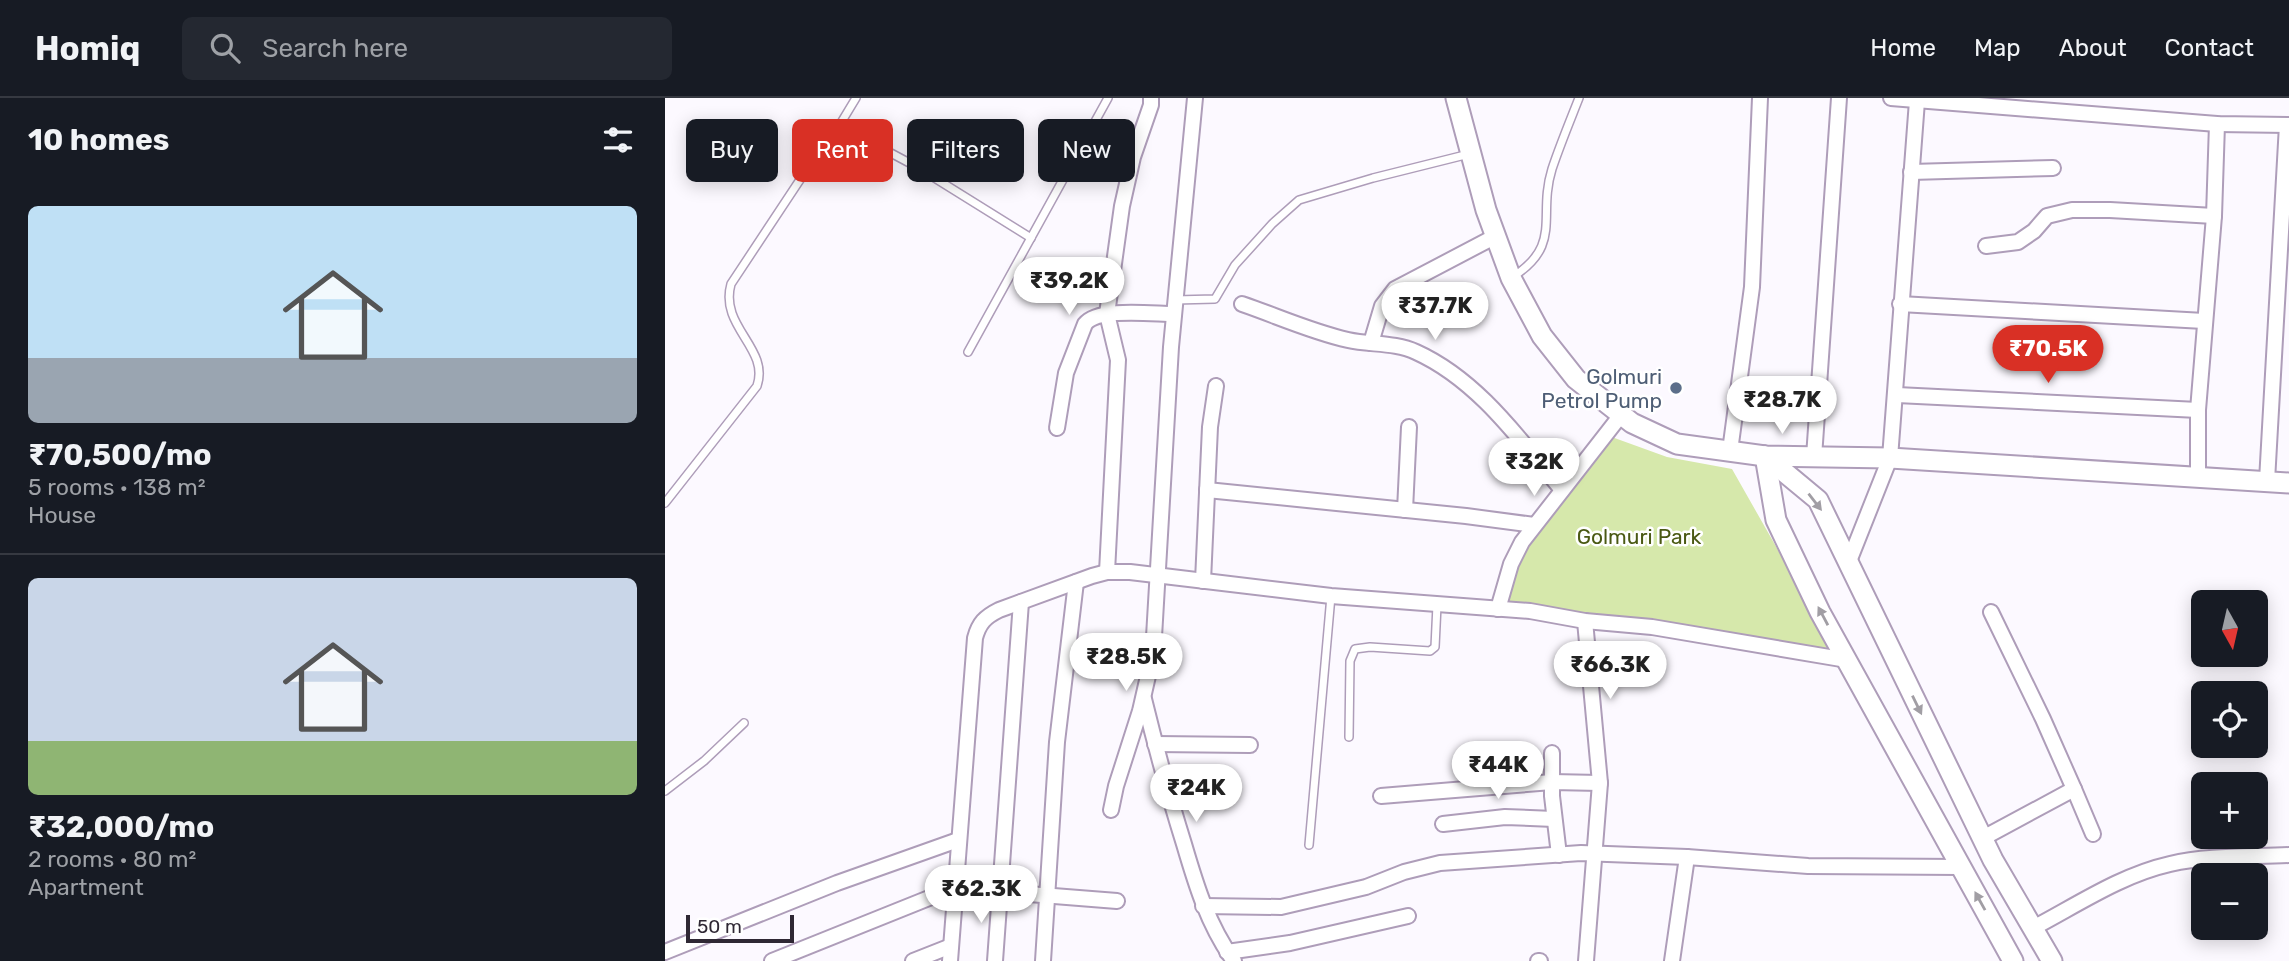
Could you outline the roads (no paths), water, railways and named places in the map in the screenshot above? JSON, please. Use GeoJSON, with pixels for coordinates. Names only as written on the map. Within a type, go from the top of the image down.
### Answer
{"type":"FeatureCollection","features":[{"type":"Feature","properties":{"kind":"street"},"geometry":{"type":"LineString","coordinates":[[1107,572],[1118,360],[1107,314],[1122,206],[1133,156],[1151,98]]}},
{"type":"Feature","properties":{"kind":"street"},"geometry":{"type":"LineString","coordinates":[[1111,810],[1153,654],[1175,307],[1195,98]]}},
{"type":"Feature","properties":{"kind":"street"},"geometry":{"type":"LineString","coordinates":[[1456,98],[1470,154],[1511,278],[1542,335],[1577,379],[1632,423],[1677,444],[1765,456],[1890,458],[2289,483]]}},
{"type":"Feature","properties":{"kind":"street"},"geometry":{"type":"LineString","coordinates":[[1730,452],[1752,287],[1759,98]]}},
{"type":"Feature","properties":{"kind":"street"},"geometry":{"type":"LineString","coordinates":[[1814,457],[1839,98]]}},
{"type":"Feature","properties":{"kind":"street"},"geometry":{"type":"LineString","coordinates":[[1891,98],[2217,124],[2288,125],[2267,481]]}},
{"type":"Feature","properties":{"kind":"street"},"geometry":{"type":"LineString","coordinates":[[1848,564],[1890,458],[1897,395],[1900,304],[1917,101]]}},
{"type":"Feature","properties":{"kind":"street"},"geometry":{"type":"LineString","coordinates":[[2198,478],[2198,410],[2214,216],[2217,124]]}},
{"type":"Feature","properties":{"kind":"street"},"geometry":{"type":"LineString","coordinates":[[1911,172],[2053,168]]}},
{"type":"Feature","properties":{"kind":"street"},"geometry":{"type":"LineString","coordinates":[[1986,246],[2018,242],[2034,231],[2047,216],[2072,211],[2111,210],[2214,216]]}},
{"type":"Feature","properties":{"kind":"street"},"geometry":{"type":"LineString","coordinates":[[1371,343],[1382,306],[1395,289],[1496,236]]}},
{"type":"Feature","properties":{"kind":"street"},"geometry":{"type":"LineString","coordinates":[[1242,304],[1338,337],[1405,348],[1450,372],[1502,418],[1562,490]]}},
{"type":"Feature","properties":{"kind":"street"},"geometry":{"type":"LineString","coordinates":[[1900,304],[2204,321]]}},
{"type":"Feature","properties":{"kind":"street"},"geometry":{"type":"LineString","coordinates":[[1057,428],[1066,373],[1085,324],[1090,318],[1175,307]]}},
{"type":"Feature","properties":{"kind":"street"},"geometry":{"type":"LineString","coordinates":[[1203,581],[1210,427],[1216,386]]}},
{"type":"Feature","properties":{"kind":"street"},"geometry":{"type":"LineString","coordinates":[[1897,395],[2198,410]]}},
{"type":"Feature","properties":{"kind":"street"},"geometry":{"type":"LineString","coordinates":[[1498,609],[1511,564],[1534,525],[1622,415]]}},
{"type":"Feature","properties":{"kind":"street"},"geometry":{"type":"LineString","coordinates":[[1405,510],[1409,427]]}},
{"type":"Feature","properties":{"kind":"street"},"geometry":{"type":"LineString","coordinates":[[1765,456],[1818,500],[1983,838],[2052,961]]}},
{"type":"Feature","properties":{"kind":"street"},"geometry":{"type":"LineString","coordinates":[[1765,456],[1776,520],[1820,612],[2013,961]]}},
{"type":"Feature","properties":{"kind":"street"},"geometry":{"type":"LineString","coordinates":[[1207,490],[1534,525]]}},
{"type":"Feature","properties":{"kind":"street"},"geometry":{"type":"LineString","coordinates":[[913,961],[950,954],[978,626],[985,617],[1107,572],[1130,572],[1331,596],[1530,611],[1585,621],[1653,627],[1847,660]]}},
{"type":"Feature","properties":{"kind":"street"},"geometry":{"type":"LineString","coordinates":[[1043,961],[1057,742],[1076,582]]}},
{"type":"Feature","properties":{"kind":"street"},"geometry":{"type":"LineString","coordinates":[[995,961],[1021,602]]}},
{"type":"Feature","properties":{"kind":"street"},"geometry":{"type":"LineString","coordinates":[[1991,612],[2043,719],[2093,834]]}},
{"type":"Feature","properties":{"kind":"street"},"geometry":{"type":"LineString","coordinates":[[1585,621],[1600,783],[1586,961]]}},
{"type":"Feature","properties":{"kind":"street"},"geometry":{"type":"LineString","coordinates":[[1144,695],[1155,744],[1203,906],[1231,956],[1408,916]]}},
{"type":"Feature","properties":{"kind":"street"},"geometry":{"type":"LineString","coordinates":[[1155,744],[1250,745]]}},
{"type":"Feature","properties":{"kind":"street"},"geometry":{"type":"LineString","coordinates":[[1552,753],[1554,820],[1559,855]]}},
{"type":"Feature","properties":{"kind":"street"},"geometry":{"type":"LineString","coordinates":[[1381,796],[1552,782],[1600,783]]}},
{"type":"Feature","properties":{"kind":"street"},"geometry":{"type":"LineString","coordinates":[[1983,838],[2074,789]]}},
{"type":"Feature","properties":{"kind":"street"},"geometry":{"type":"LineString","coordinates":[[1443,824],[1505,817],[1554,820]]}},
{"type":"Feature","properties":{"kind":"street"},"geometry":{"type":"LineString","coordinates":[[665,952],[837,883],[958,840]]}},
{"type":"Feature","properties":{"kind":"street"},"geometry":{"type":"LineString","coordinates":[[1203,906],[1281,907],[1366,887],[1404,872],[1440,863],[1595,853],[1808,866],[1961,867]]}},
{"type":"Feature","properties":{"kind":"street"},"geometry":{"type":"LineString","coordinates":[[2033,928],[2131,876],[2172,863],[2289,855]]}},
{"type":"Feature","properties":{"kind":"street"},"geometry":{"type":"LineString","coordinates":[[1672,961],[1687,857]]}},
{"type":"Feature","properties":{"kind":"street"},"geometry":{"type":"LineString","coordinates":[[772,961],[954,888],[1117,901]]}},
{"type":"Feature","properties":{"kind":"lane"},"geometry":{"type":"LineString","coordinates":[[843,119],[856,98]]}},
{"type":"Feature","properties":{"kind":"lane"},"geometry":{"type":"LineString","coordinates":[[968,352],[1108,98]]}},
{"type":"Feature","properties":{"kind":"lane"},"geometry":{"type":"LineString","coordinates":[[1511,278],[1529,267],[1539,255],[1545,236],[1552,170],[1579,98]]}},
{"type":"Feature","properties":{"kind":"lane"},"geometry":{"type":"LineString","coordinates":[[893,154],[1031,238]]}},
{"type":"Feature","properties":{"kind":"lane"},"geometry":{"type":"LineString","coordinates":[[1175,307],[1215,299],[1235,265],[1272,224],[1299,200],[1470,154]]}},
{"type":"Feature","properties":{"kind":"lane"},"geometry":{"type":"LineString","coordinates":[[665,503],[757,386],[760,376],[757,361],[729,309],[728,295],[731,284],[799,182]]}},
{"type":"Feature","properties":{"kind":"lane"},"geometry":{"type":"LineString","coordinates":[[1309,845],[1331,596]]}},
{"type":"Feature","properties":{"kind":"lane"},"geometry":{"type":"LineString","coordinates":[[1349,737],[1351,655],[1360,647],[1430,651],[1437,640],[1437,605]]}},
{"type":"Feature","properties":{"kind":"lane"},"geometry":{"type":"LineString","coordinates":[[665,790],[704,761],[744,723]]}},
{"type":"Feature","properties":{"kind":"place","name":"Golmuri Petrol Pump"},"geometry":{"type":"Point","coordinates":[1676,388]}},
{"type":"Feature","properties":{"kind":"park label","name":"Golmuri Park"},"geometry":{"type":"Point","coordinates":[1639,536]}}]}
